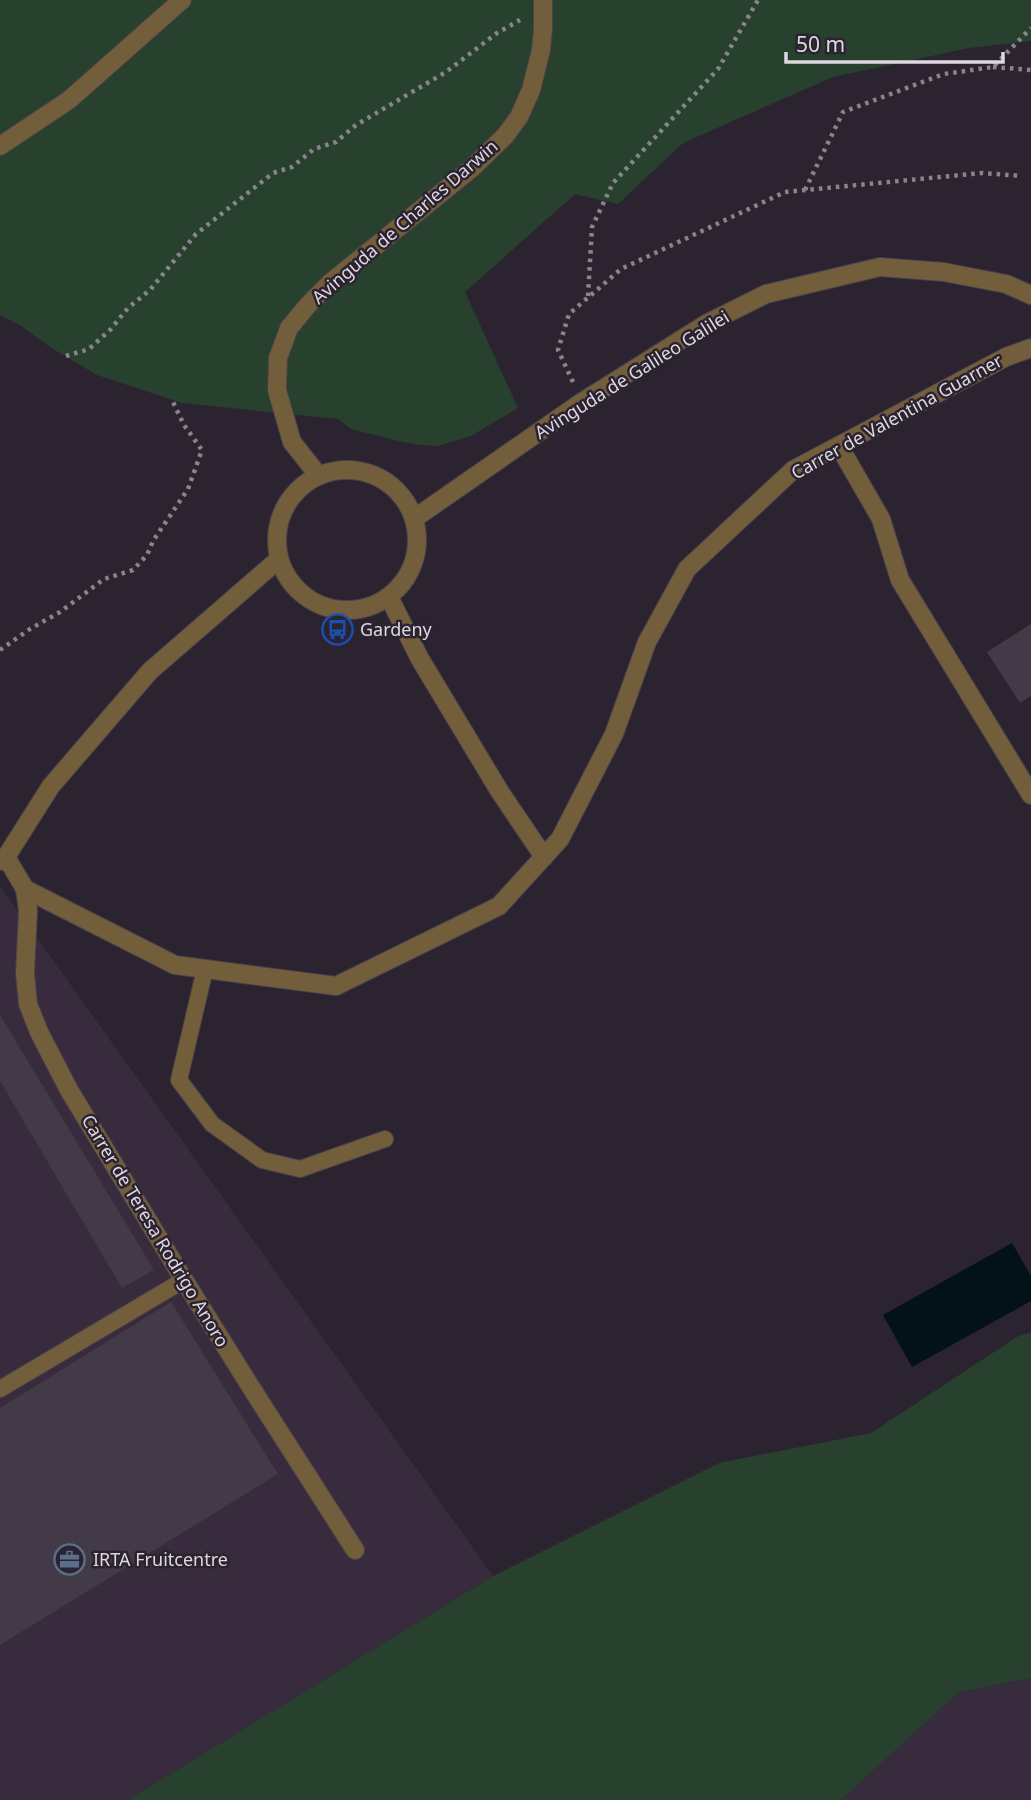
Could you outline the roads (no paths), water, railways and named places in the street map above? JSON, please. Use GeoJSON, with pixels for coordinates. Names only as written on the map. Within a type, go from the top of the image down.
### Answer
{"type":"FeatureCollection","features":[{"type":"Feature","properties":{"kind":"street"},"geometry":{"type":"LineString","coordinates":[[0,146],[69,100],[182,0]]}},
{"type":"Feature","properties":{"kind":"street","name":"Avinguda de Charles Darwin"},"geometry":{"type":"LineString","coordinates":[[318,475],[292,442],[277,390],[278,358],[289,328],[330,283],[472,168],[505,136],[519,117],[531,90],[541,50],[543,3]]}},
{"type":"Feature","properties":{"kind":"street","name":"Avinguda de Galileo Galilei"},"geometry":{"type":"LineString","coordinates":[[415,519],[582,402],[706,324],[766,294],[880,268],[931,271],[1006,284],[1031,295]]}},
{"type":"Feature","properties":{"kind":"street","name":"Carrer de Valentina Guarner"},"geometry":{"type":"LineString","coordinates":[[25,890],[175,965],[336,986],[499,906],[560,839],[614,734],[647,642],[687,569],[793,470],[1006,357],[1031,348]]}},
{"type":"Feature","properties":{"kind":"street"},"geometry":{"type":"LineString","coordinates":[[839,446],[881,519],[900,580],[1031,795]]}},
{"type":"Feature","properties":{"kind":"street"},"geometry":{"type":"LineString","coordinates":[[341,469],[365,471],[387,481],[404,497],[415,519],[418,540],[415,562],[405,582],[389,597],[369,607],[346,610],[324,606],[304,596],[289,579],[279,559],[276,540],[282,514],[296,491],[318,475],[341,469]]}},
{"type":"Feature","properties":{"kind":"street"},"geometry":{"type":"LineString","coordinates":[[25,890],[3,859],[51,786],[150,671],[279,559]]}},
{"type":"Feature","properties":{"kind":"street"},"geometry":{"type":"LineString","coordinates":[[389,597],[420,659],[500,792],[544,857]]}},
{"type":"Feature","properties":{"kind":"street","name":"Carrer de Teresa Rodrigo Anoro"},"geometry":{"type":"LineString","coordinates":[[25,890],[28,911],[24,973],[28,1003],[39,1032],[69,1090],[184,1280],[355,1550]]}},
{"type":"Feature","properties":{"kind":"lane"},"geometry":{"type":"LineString","coordinates":[[205,969],[179,1080],[212,1124],[262,1160],[300,1169],[385,1139]]}},
{"type":"Feature","properties":{"kind":"lane"},"geometry":{"type":"LineString","coordinates":[[0,1389],[184,1280]]}},
{"type":"Feature","properties":{"kind":"place","name":"Gardeny"},"geometry":{"type":"Point","coordinates":[337,630]}},
{"type":"Feature","properties":{"kind":"place","name":"IRTA Fruitcentre"},"geometry":{"type":"Point","coordinates":[70,1560]}}]}
